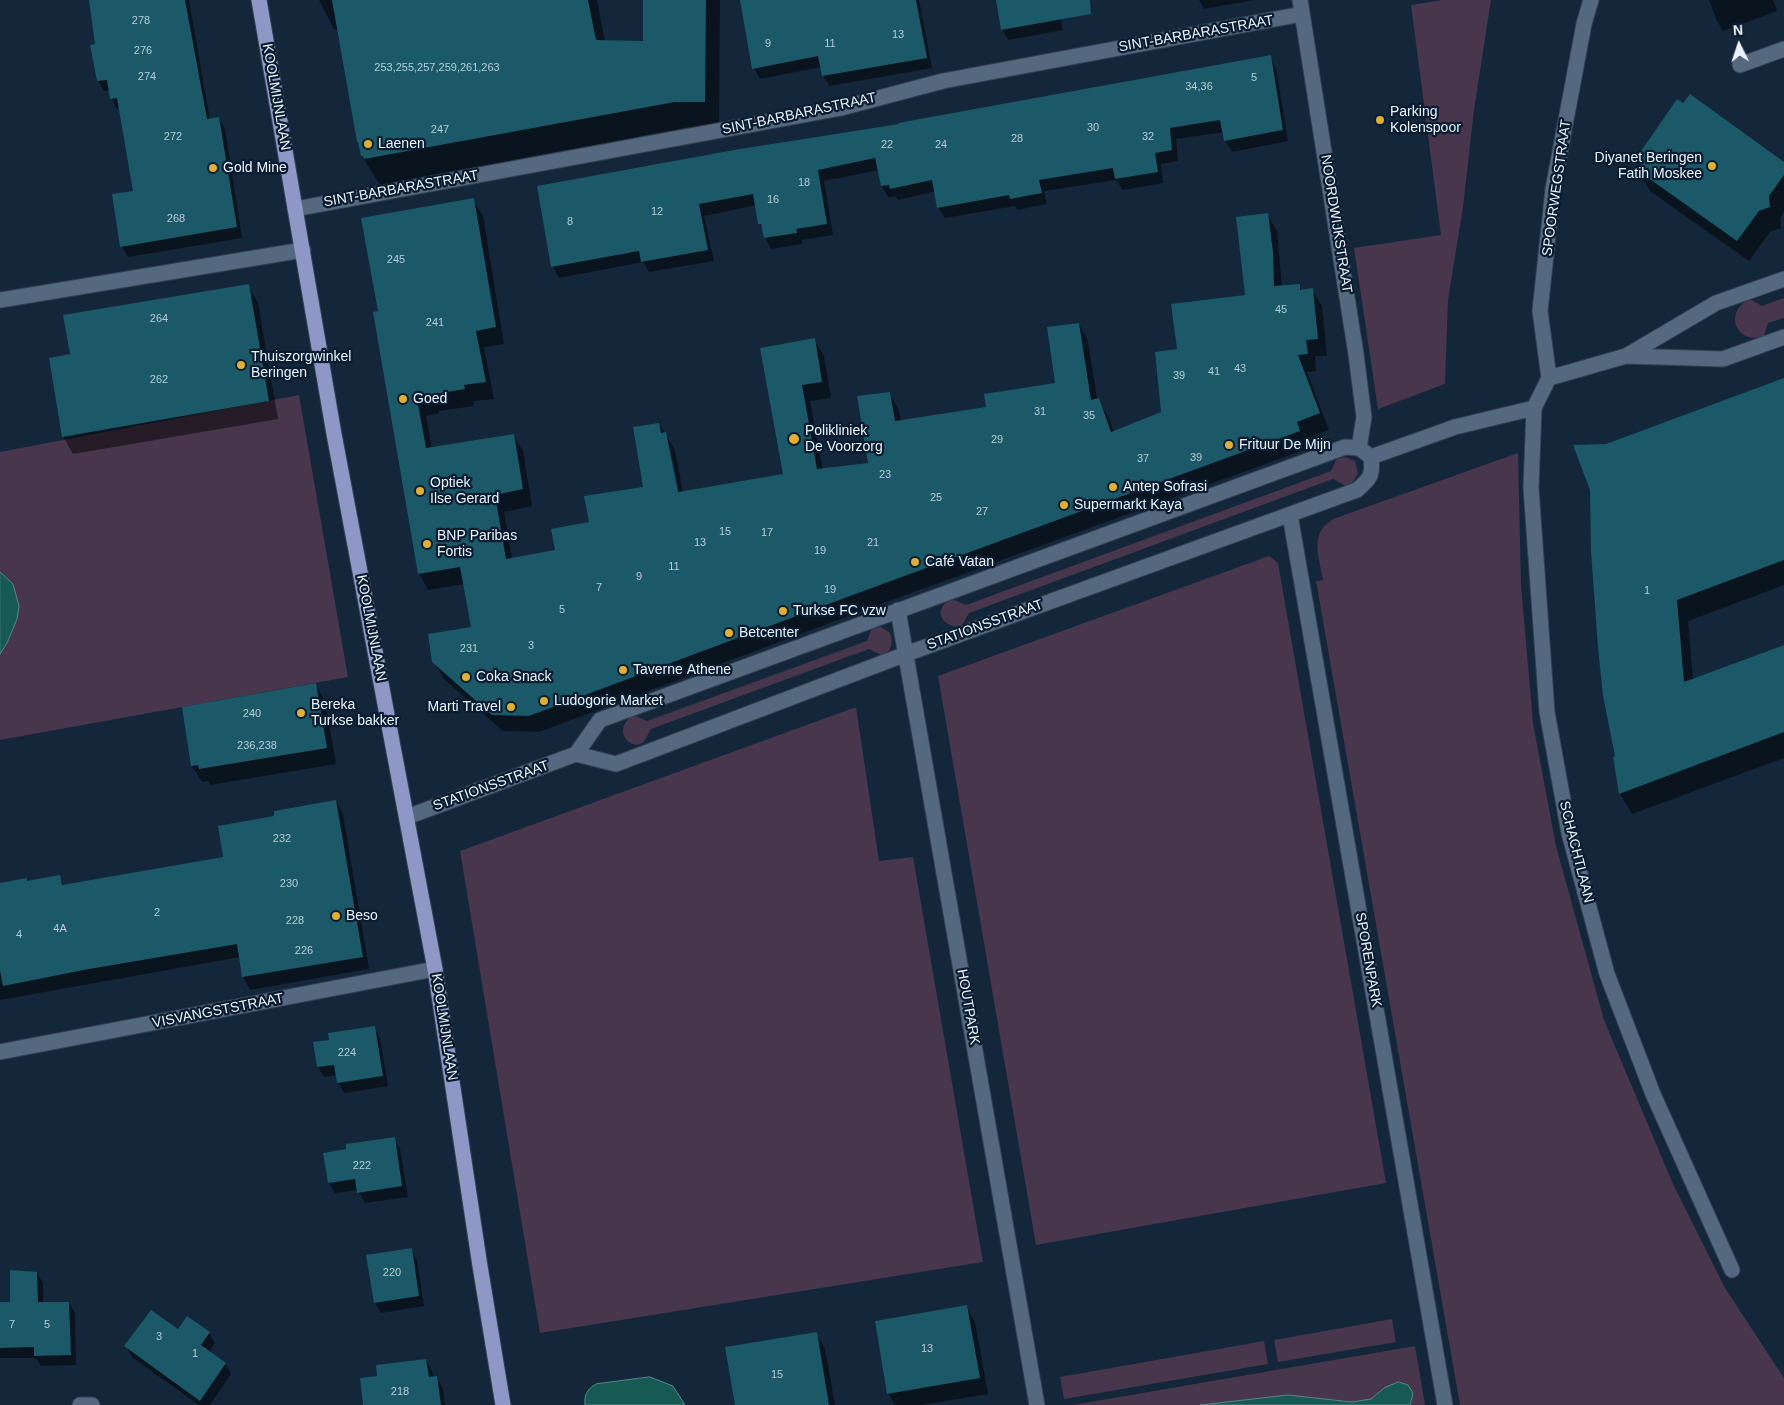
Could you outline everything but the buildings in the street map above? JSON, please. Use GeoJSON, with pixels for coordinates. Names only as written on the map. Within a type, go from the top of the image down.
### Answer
{"type":"FeatureCollection","features":[{"type":"Feature","properties":{"kind":"main road","name":"KOOLMIJNLAAN"},"geometry":{"type":"LineString","coordinates":[[259,0],[334,434],[435,969],[503,1405]]}},
{"type":"Feature","properties":{"kind":"street","name":"SPOORWEGSTRAAT"},"geometry":{"type":"LineString","coordinates":[[1549,378],[1540,311],[1554,189],[1584,24],[1591,0]]}},
{"type":"Feature","properties":{"kind":"street","name":"SINT-BARBARASTRAAT"},"geometry":{"type":"LineString","coordinates":[[295,209],[840,108],[943,80],[1301,7]]}},
{"type":"Feature","properties":{"kind":"street","name":"NOORDWIJKSTRAAT"},"geometry":{"type":"LineString","coordinates":[[1301,7],[1356,354],[1364,418],[1365,452]]}},
{"type":"Feature","properties":{"kind":"street"},"geometry":{"type":"LineString","coordinates":[[1740,65],[1784,49]]}},
{"type":"Feature","properties":{"kind":"street"},"geometry":{"type":"LineString","coordinates":[[0,300],[303,250]]}},
{"type":"Feature","properties":{"kind":"street"},"geometry":{"type":"LineString","coordinates":[[576,754],[600,720],[1345,447],[1365,452],[1455,427],[1534,408],[1549,378],[1626,356],[1716,303],[1784,279]]}},
{"type":"Feature","properties":{"kind":"street"},"geometry":{"type":"LineString","coordinates":[[1626,356],[1723,359],[1784,337]]}},
{"type":"Feature","properties":{"kind":"street","name":"SCHACHTLAAN"},"geometry":{"type":"LineString","coordinates":[[1534,408],[1531,488],[1547,712],[1569,833],[1607,974],[1653,1094],[1732,1270]]}},
{"type":"Feature","properties":{"kind":"street","name":"STATIONSSTRAAT"},"geometry":{"type":"LineString","coordinates":[[407,817],[576,754],[616,764],[906,654],[1357,490],[1367,481],[1372,472],[1365,452]]}},
{"type":"Feature","properties":{"kind":"street","name":"SPORENPARK"},"geometry":{"type":"LineString","coordinates":[[1290,515],[1445,1405]]}},
{"type":"Feature","properties":{"kind":"street","name":"HOUTPARK"},"geometry":{"type":"LineString","coordinates":[[898,610],[1037,1405]]}},
{"type":"Feature","properties":{"kind":"street","name":"VISVANGSTSTRAAT"},"geometry":{"type":"LineString","coordinates":[[0,1052],[435,969]]}},
{"type":"Feature","properties":{"kind":"street"},"geometry":{"type":"LineString","coordinates":[[80,1405],[92,1405]]}},
{"type":"Feature","properties":{"kind":"shaded area"},"geometry":{"type":"Polygon","coordinates":[[[1442,0],[1491,0],[1474,110],[1463,207],[1448,300],[1445,384],[1378,409],[1354,248],[1441,235],[1411,5],[1442,0]]]}},
{"type":"Feature","properties":{"kind":"shaded area"},"geometry":{"type":"Polygon","coordinates":[[[1784,298],[1784,318],[1768,323],[1764,336],[1754,338],[1740,332],[1736,326],[1735,319],[1741,305],[1750,299],[1762,306],[1784,298]]]}},
{"type":"Feature","properties":{"kind":"shaded area"},"geometry":{"type":"Polygon","coordinates":[[[299,395],[348,677],[0,740],[0,452],[299,395]]]}},
{"type":"Feature","properties":{"kind":"shaded area"},"geometry":{"type":"Polygon","coordinates":[[[1518,453],[1521,585],[1533,723],[1556,846],[1604,1020],[1673,1184],[1725,1288],[1784,1378],[1784,1405],[1460,1405],[1316,581],[1323,580],[1318,545],[1322,530],[1327,523],[1336,518],[1518,453]]]}},
{"type":"Feature","properties":{"kind":"shaded area"},"geometry":{"type":"Polygon","coordinates":[[[1345,457],[1355,461],[1358,473],[1353,482],[1346,486],[1333,479],[969,613],[961,627],[948,624],[941,616],[942,607],[952,599],[966,605],[1331,471],[1337,458],[1345,457]]]}},
{"type":"Feature","properties":{"kind":"shaded area"},"geometry":{"type":"Polygon","coordinates":[[[1269,556],[1278,563],[1386,1183],[1036,1245],[938,676],[1269,556]]]}},
{"type":"Feature","properties":{"kind":"shaded area"},"geometry":{"type":"Polygon","coordinates":[[[0,572],[13,584],[19,606],[17,619],[0,654],[0,572]]]}},
{"type":"Feature","properties":{"kind":"shaded area"},"geometry":{"type":"Polygon","coordinates":[[[881,627],[890,633],[892,640],[890,649],[883,656],[869,649],[651,729],[645,741],[638,745],[628,741],[625,737],[623,732],[624,726],[634,715],[647,721],[867,641],[872,628],[881,627]]]}},
{"type":"Feature","properties":{"kind":"shaded area"},"geometry":{"type":"Polygon","coordinates":[[[856,707],[879,861],[913,857],[983,1262],[540,1333],[460,851],[856,707]]]}},
{"type":"Feature","properties":{"kind":"shaded area"},"geometry":{"type":"Polygon","coordinates":[[[1392,1319],[1396,1342],[1278,1362],[1274,1340],[1392,1319]]]}},
{"type":"Feature","properties":{"kind":"shaded area"},"geometry":{"type":"Polygon","coordinates":[[[1264,1341],[1268,1364],[1064,1399],[1060,1377],[1264,1341]]]}},
{"type":"Feature","properties":{"kind":"shaded area"},"geometry":{"type":"Polygon","coordinates":[[[1415,1346],[1425,1405],[1073,1405],[1415,1346]]]}},
{"type":"Feature","properties":{"kind":"shaded area"},"geometry":{"type":"Polygon","coordinates":[[[650,1377],[673,1386],[685,1405],[585,1405],[587,1393],[596,1384],[650,1377]]]}},
{"type":"Feature","properties":{"kind":"shaded area"},"geometry":{"type":"Polygon","coordinates":[[[1399,1382],[1408,1385],[1413,1393],[1410,1405],[1200,1405],[1288,1395],[1352,1402],[1371,1399],[1384,1388],[1399,1382]]]}},
{"type":"Feature","properties":{"kind":"place","name":"Parking Kolenspoor"},"geometry":{"type":"Point","coordinates":[1380,120]}},
{"type":"Feature","properties":{"kind":"place","name":"Laenen"},"geometry":{"type":"Point","coordinates":[368,144]}},
{"type":"Feature","properties":{"kind":"place","name":"Diyanet Beringen Fatih Moskee"},"geometry":{"type":"Point","coordinates":[1712,166]}},
{"type":"Feature","properties":{"kind":"place","name":"Gold Mine"},"geometry":{"type":"Point","coordinates":[213,168]}},
{"type":"Feature","properties":{"kind":"place","name":"Thuiszorgwinkel Beringen"},"geometry":{"type":"Point","coordinates":[241,365]}},
{"type":"Feature","properties":{"kind":"place","name":"Goed"},"geometry":{"type":"Point","coordinates":[403,399]}},
{"type":"Feature","properties":{"kind":"place","name":"Polikliniek De Voorzorg"},"geometry":{"type":"Point","coordinates":[794,439]}},
{"type":"Feature","properties":{"kind":"place","name":"Frituur De Mijn"},"geometry":{"type":"Point","coordinates":[1229,445]}},
{"type":"Feature","properties":{"kind":"place","name":"Antep Sofrasi"},"geometry":{"type":"Point","coordinates":[1113,487]}},
{"type":"Feature","properties":{"kind":"place","name":"Optiek Ilse Gerard"},"geometry":{"type":"Point","coordinates":[420,491]}},
{"type":"Feature","properties":{"kind":"place","name":"Supermarkt Kaya"},"geometry":{"type":"Point","coordinates":[1064,505]}},
{"type":"Feature","properties":{"kind":"place","name":"BNP Paribas Fortis"},"geometry":{"type":"Point","coordinates":[427,544]}},
{"type":"Feature","properties":{"kind":"place","name":"Café Vatan"},"geometry":{"type":"Point","coordinates":[915,562]}},
{"type":"Feature","properties":{"kind":"place","name":"Turkse FC vzw"},"geometry":{"type":"Point","coordinates":[783,611]}},
{"type":"Feature","properties":{"kind":"place","name":"Betcenter"},"geometry":{"type":"Point","coordinates":[729,633]}},
{"type":"Feature","properties":{"kind":"place","name":"Taverne Athene"},"geometry":{"type":"Point","coordinates":[623,670]}},
{"type":"Feature","properties":{"kind":"place","name":"Coka Snack"},"geometry":{"type":"Point","coordinates":[466,677]}},
{"type":"Feature","properties":{"kind":"place","name":"Ludogorie Market"},"geometry":{"type":"Point","coordinates":[544,701]}},
{"type":"Feature","properties":{"kind":"place","name":"Marti Travel"},"geometry":{"type":"Point","coordinates":[511,707]}},
{"type":"Feature","properties":{"kind":"place","name":"Bereka Turkse bakker"},"geometry":{"type":"Point","coordinates":[301,713]}},
{"type":"Feature","properties":{"kind":"place","name":"Beso"},"geometry":{"type":"Point","coordinates":[336,916]}}]}
